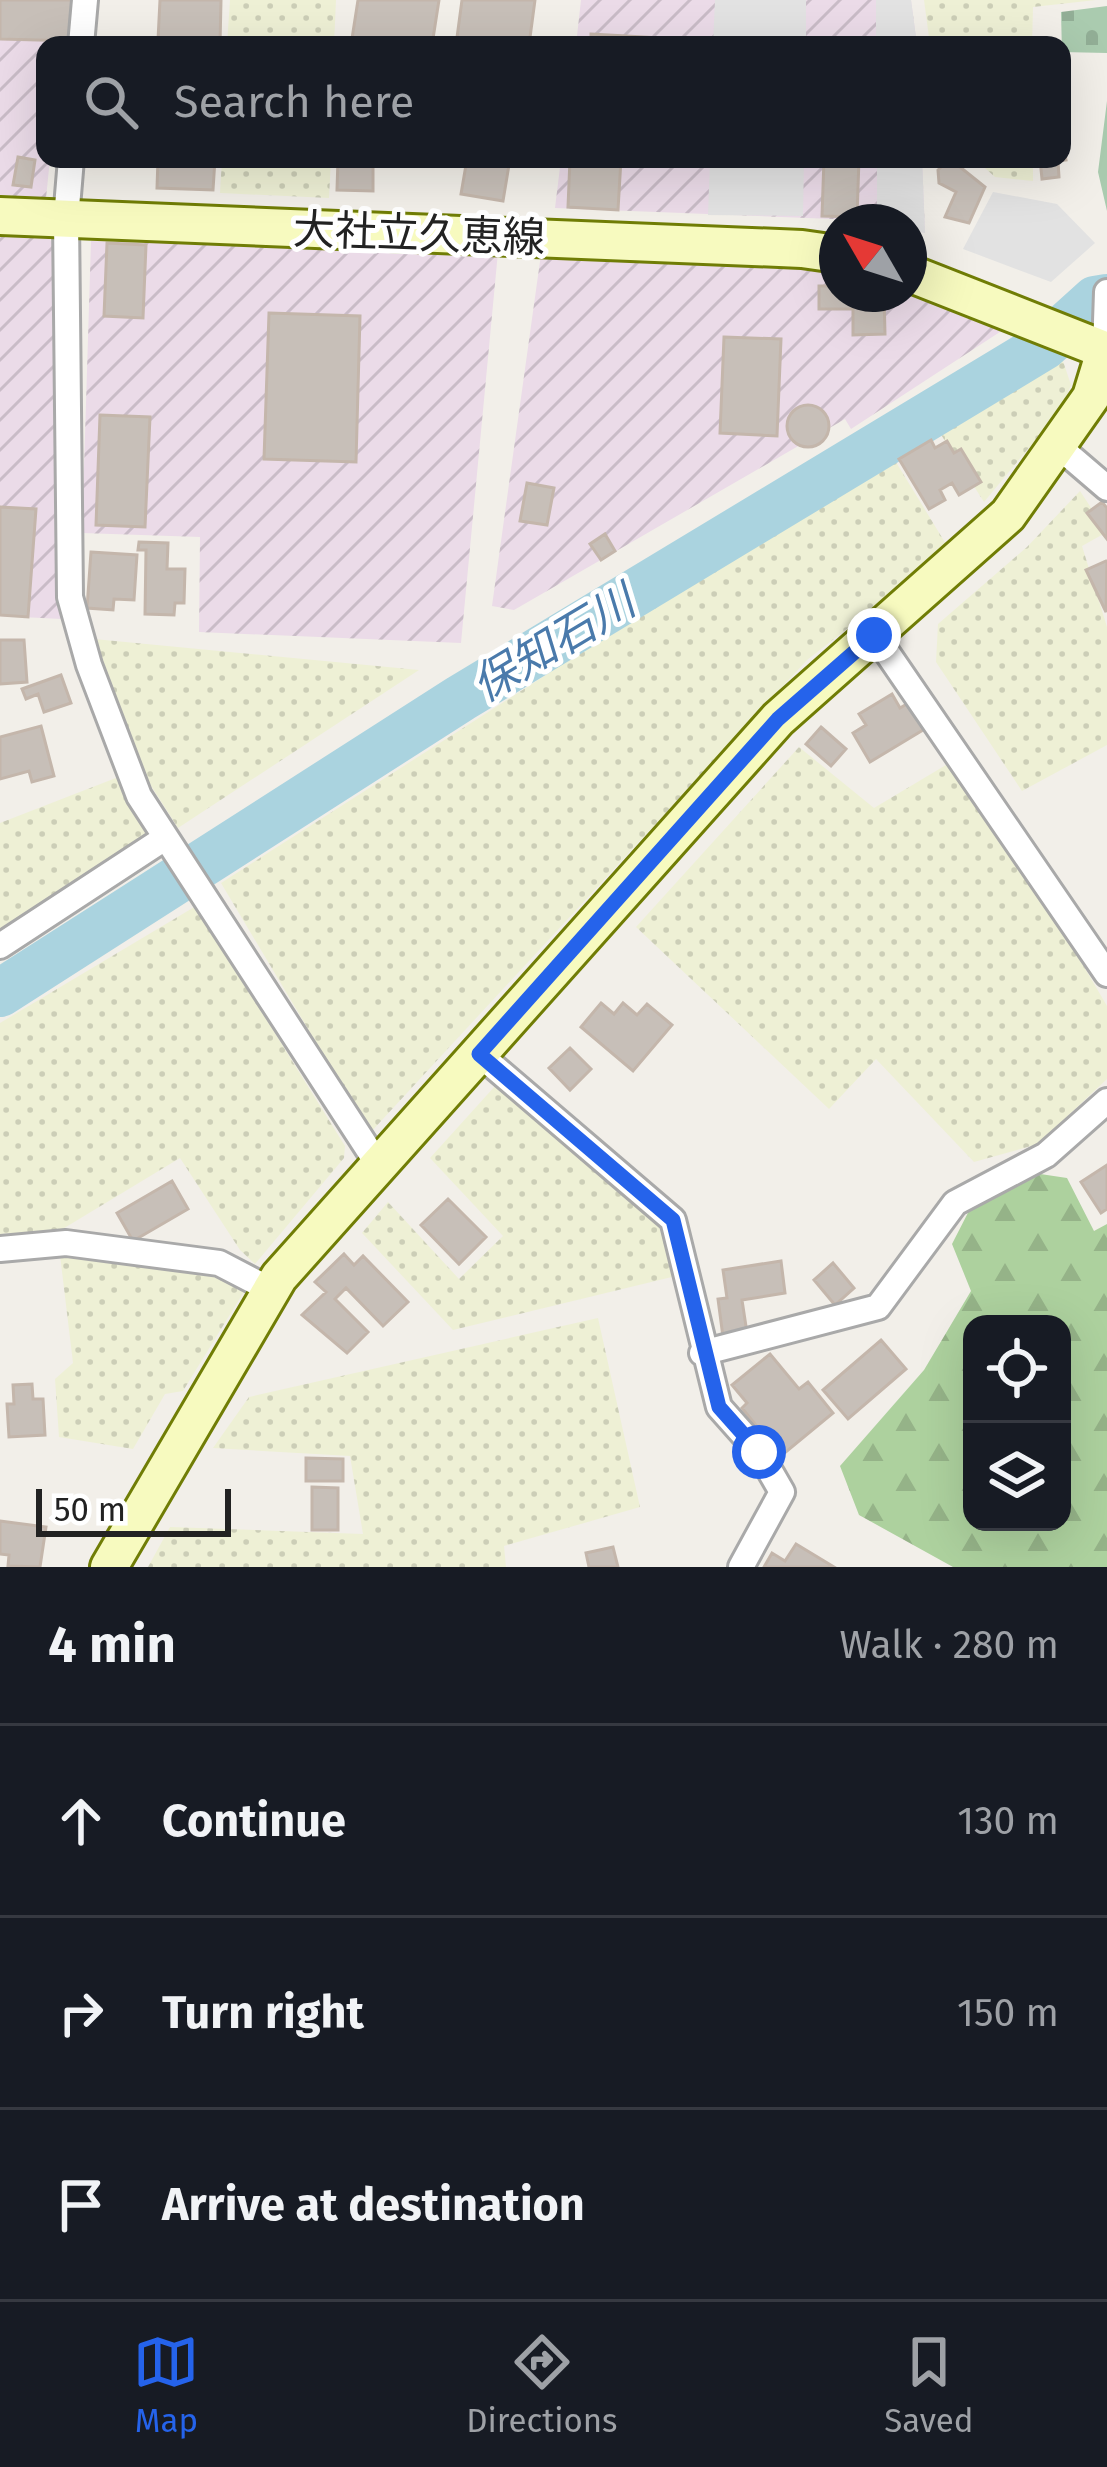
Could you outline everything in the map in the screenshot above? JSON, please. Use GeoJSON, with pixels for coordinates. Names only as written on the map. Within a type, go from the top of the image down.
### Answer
{"type":"FeatureCollection","features":[{"type":"Feature","properties":{"kind":"street"},"geometry":{"type":"LineString","coordinates":[[82,36],[85,0]]}},
{"type":"Feature","properties":{"kind":"street"},"geometry":{"type":"LineString","coordinates":[[70,168],[66,219],[70,597],[88,665],[139,796],[377,1163]]}},
{"type":"Feature","properties":{"kind":"street","name":"大社立久恵線"},"geometry":{"type":"LineString","coordinates":[[0,216],[819,251]]}},
{"type":"Feature","properties":{"kind":"street"},"geometry":{"type":"LineString","coordinates":[[109,1567],[271,1290],[377,1163],[778,719],[1008,515],[1091,397],[1100,329],[1038,321],[927,280]]}},
{"type":"Feature","properties":{"kind":"street"},"geometry":{"type":"LineString","coordinates":[[1058,446],[1107,488]]}},
{"type":"Feature","properties":{"kind":"street"},"geometry":{"type":"LineString","coordinates":[[874,635],[1097,933],[1107,974]]}},
{"type":"Feature","properties":{"kind":"street"},"geometry":{"type":"LineString","coordinates":[[0,946],[165,838]]}},
{"type":"Feature","properties":{"kind":"street"},"geometry":{"type":"LineString","coordinates":[[479,1054],[673,1220],[702,1353],[719,1407],[759,1452],[782,1492],[741,1567]]}},
{"type":"Feature","properties":{"kind":"street"},"geometry":{"type":"LineString","coordinates":[[702,1353],[878,1307],[955,1203],[1046,1155],[1107,1102]]}},
{"type":"Feature","properties":{"kind":"street"},"geometry":{"type":"LineString","coordinates":[[0,1249],[66,1244],[219,1264],[271,1290]]}},
{"type":"Feature","properties":{"kind":"shaded area"},"geometry":{"type":"Polygon","coordinates":[[[0,0],[66,0],[63,36],[36,36],[36,168],[49,168],[46,198],[0,195],[0,0]]]}},
{"type":"Feature","properties":{"kind":"shaded area"},"geometry":{"type":"Polygon","coordinates":[[[581,0],[911,0],[916,36],[577,36],[581,0]]]}},
{"type":"Feature","properties":{"kind":"shaded area"},"geometry":{"type":"Polygon","coordinates":[[[715,0],[806,0],[806,36],[713,36],[715,0]]]}},
{"type":"Feature","properties":{"kind":"shaded area"},"geometry":{"type":"Polygon","coordinates":[[[876,0],[911,0],[916,36],[876,36],[876,0]]]}},
{"type":"Feature","properties":{"kind":"shaded area"},"geometry":{"type":"Polygon","coordinates":[[[560,168],[922,168],[924,204],[819,204],[819,218],[555,208],[560,168]]]}},
{"type":"Feature","properties":{"kind":"shaded area"},"geometry":{"type":"Polygon","coordinates":[[[710,168],[804,168],[803,216],[708,215],[710,168]]]}},
{"type":"Feature","properties":{"kind":"shaded area"},"geometry":{"type":"Polygon","coordinates":[[[877,168],[922,168],[924,204],[877,204],[877,168]]]}},
{"type":"Feature","properties":{"kind":"shaded area"},"geometry":{"type":"Polygon","coordinates":[[[993,192],[1057,204],[1095,243],[1051,282],[963,249],[993,192]]]}},
{"type":"Feature","properties":{"kind":"shaded area"},"geometry":{"type":"Polygon","coordinates":[[[0,233],[46,234],[60,254],[62,619],[0,616],[0,233]]]}},
{"type":"Feature","properties":{"kind":"shaded area"},"geometry":{"type":"Polygon","coordinates":[[[91,241],[498,252],[461,643],[199,632],[200,537],[82,533],[91,241]]]}},
{"type":"Feature","properties":{"kind":"shaded area"},"geometry":{"type":"Polygon","coordinates":[[[542,247],[801,263],[819,266],[819,312],[927,312],[927,294],[1006,328],[851,429],[845,419],[514,610],[492,606],[542,247]]]}},
{"type":"Feature","properties":{"kind":"green space"},"geometry":{"type":"Polygon","coordinates":[[[230,0],[336,0],[334,36],[228,36],[230,0]]]}},
{"type":"Feature","properties":{"kind":"green space"},"geometry":{"type":"Polygon","coordinates":[[[924,0],[1096,0],[1033,7],[1032,36],[929,36],[924,0]]]}},
{"type":"Feature","properties":{"kind":"green space"},"geometry":{"type":"Polygon","coordinates":[[[1107,6],[1107,53],[1071,52],[1071,36],[1062,36],[1061,12],[1107,6]]]}},
{"type":"Feature","properties":{"kind":"green space"},"geometry":{"type":"Polygon","coordinates":[[[1107,101],[1107,211],[1098,172],[1107,101]]]}},
{"type":"Feature","properties":{"kind":"green space"},"geometry":{"type":"Polygon","coordinates":[[[221,168],[331,168],[329,198],[220,193],[221,168]]]}},
{"type":"Feature","properties":{"kind":"green space"},"geometry":{"type":"Polygon","coordinates":[[[985,168],[1033,168],[1033,181],[995,177],[985,168]]]}},
{"type":"Feature","properties":{"kind":"green space"},"geometry":{"type":"Polygon","coordinates":[[[1059,349],[1071,385],[1061,409],[984,502],[938,430],[1059,349]]]}},
{"type":"Feature","properties":{"kind":"green space"},"geometry":{"type":"Polygon","coordinates":[[[891,454],[949,549],[807,660],[370,1133],[221,883],[891,454]]]}},
{"type":"Feature","properties":{"kind":"green space"},"geometry":{"type":"Polygon","coordinates":[[[1080,491],[1107,532],[1082,546],[1107,627],[1107,745],[1022,791],[936,662],[938,624],[1027,547],[1080,491]]]}},
{"type":"Feature","properties":{"kind":"green space"},"geometry":{"type":"Polygon","coordinates":[[[94,639],[419,670],[178,828],[146,778],[94,639]]]}},
{"type":"Feature","properties":{"kind":"green space"},"geometry":{"type":"Polygon","coordinates":[[[799,747],[874,808],[961,756],[1107,1006],[1107,1079],[1038,1144],[974,1162],[876,1059],[829,1109],[636,927],[799,747]]]}},
{"type":"Feature","properties":{"kind":"green space"},"geometry":{"type":"Polygon","coordinates":[[[121,776],[155,840],[0,938],[0,823],[121,776]]]}},
{"type":"Feature","properties":{"kind":"green space"},"geometry":{"type":"Polygon","coordinates":[[[196,906],[345,1146],[344,1158],[255,1264],[240,1250],[180,1158],[61,1230],[0,1234],[0,1023],[196,906]]]}},
{"type":"Feature","properties":{"kind":"green space"},"geometry":{"type":"Polygon","coordinates":[[[496,1085],[662,1226],[676,1276],[453,1330],[362,1233],[388,1202],[459,1279],[503,1236],[430,1158],[496,1085]]]}},
{"type":"Feature","properties":{"kind":"green space"},"geometry":{"type":"Polygon","coordinates":[[[1027,1172],[1067,1178],[1094,1231],[1107,1224],[1107,1567],[953,1567],[859,1515],[840,1466],[924,1370],[971,1291],[952,1244],[974,1201],[1027,1172]]]}},
{"type":"Feature","properties":{"kind":"green space"},"geometry":{"type":"Polygon","coordinates":[[[60,1255],[205,1272],[236,1279],[245,1290],[183,1391],[165,1394],[133,1449],[59,1437],[55,1379],[73,1363],[60,1255]]]}},
{"type":"Feature","properties":{"kind":"green space"},"geometry":{"type":"Polygon","coordinates":[[[598,1318],[640,1507],[504,1546],[506,1567],[148,1567],[170,1527],[363,1534],[350,1456],[213,1448],[249,1397],[598,1318]]]}},
{"type":"Feature","properties":{"kind":"building"},"geometry":{"type":"Polygon","coordinates":[[[0,0],[76,0],[75,36],[0,39],[0,0]]]}},
{"type":"Feature","properties":{"kind":"building"},"geometry":{"type":"Polygon","coordinates":[[[160,0],[221,0],[220,36],[158,36],[160,0]]]}},
{"type":"Feature","properties":{"kind":"building"},"geometry":{"type":"Polygon","coordinates":[[[358,0],[439,0],[433,36],[352,36],[358,0]]]}},
{"type":"Feature","properties":{"kind":"building"},"geometry":{"type":"Polygon","coordinates":[[[462,0],[535,0],[530,36],[457,36],[462,0]]]}},
{"type":"Feature","properties":{"kind":"building"},"geometry":{"type":"Polygon","coordinates":[[[18,157],[35,160],[31,187],[13,185],[18,157]]]}},
{"type":"Feature","properties":{"kind":"building"},"geometry":{"type":"Polygon","coordinates":[[[158,168],[214,168],[213,190],[157,188],[158,168]]]}},
{"type":"Feature","properties":{"kind":"building"},"geometry":{"type":"Polygon","coordinates":[[[338,168],[373,168],[373,191],[337,190],[338,168]]]}},
{"type":"Feature","properties":{"kind":"building"},"geometry":{"type":"Polygon","coordinates":[[[465,168],[508,168],[503,201],[461,194],[465,168]]]}},
{"type":"Feature","properties":{"kind":"building"},"geometry":{"type":"Polygon","coordinates":[[[570,168],[620,168],[618,210],[568,207],[570,168]]]}},
{"type":"Feature","properties":{"kind":"building"},"geometry":{"type":"Polygon","coordinates":[[[824,168],[859,168],[857,204],[822,204],[824,168]]]}},
{"type":"Feature","properties":{"kind":"building"},"geometry":{"type":"Polygon","coordinates":[[[961,168],[985,187],[969,223],[945,217],[956,192],[939,183],[938,170],[961,168]]]}},
{"type":"Feature","properties":{"kind":"building"},"geometry":{"type":"Polygon","coordinates":[[[1041,168],[1058,168],[1059,177],[1042,179],[1041,168]]]}},
{"type":"Feature","properties":{"kind":"building"},"geometry":{"type":"Polygon","coordinates":[[[107,243],[146,245],[143,318],[104,316],[107,243]]]}},
{"type":"Feature","properties":{"kind":"building"},"geometry":{"type":"Polygon","coordinates":[[[853,312],[884,312],[885,334],[853,335],[853,312]]]}},
{"type":"Feature","properties":{"kind":"building"},"geometry":{"type":"Polygon","coordinates":[[[269,313],[360,316],[356,462],[264,459],[269,313]]]}},
{"type":"Feature","properties":{"kind":"building"},"geometry":{"type":"Polygon","coordinates":[[[724,337],[781,339],[777,436],[720,433],[724,337]]]}},
{"type":"Feature","properties":{"kind":"building"},"geometry":{"type":"Polygon","coordinates":[[[808,405],[823,411],[829,426],[823,441],[808,447],[793,441],[787,426],[793,411],[808,405]]]}},
{"type":"Feature","properties":{"kind":"building"},"geometry":{"type":"Polygon","coordinates":[[[100,415],[150,417],[145,527],[96,525],[100,415]]]}},
{"type":"Feature","properties":{"kind":"building"},"geometry":{"type":"Polygon","coordinates":[[[931,440],[935,448],[947,441],[954,453],[961,449],[981,482],[959,495],[952,483],[940,490],[945,500],[929,509],[899,459],[931,440]]]}},
{"type":"Feature","properties":{"kind":"building"},"geometry":{"type":"Polygon","coordinates":[[[527,483],[554,488],[547,525],[520,521],[527,483]]]}},
{"type":"Feature","properties":{"kind":"building"},"geometry":{"type":"Polygon","coordinates":[[[1102,502],[1107,508],[1107,539],[1087,513],[1102,502]]]}},
{"type":"Feature","properties":{"kind":"building"},"geometry":{"type":"Polygon","coordinates":[[[0,507],[36,509],[28,617],[0,615],[0,507]]]}},
{"type":"Feature","properties":{"kind":"building"},"geometry":{"type":"Polygon","coordinates":[[[605,534],[615,551],[601,560],[590,544],[605,534]]]}},
{"type":"Feature","properties":{"kind":"building"},"geometry":{"type":"Polygon","coordinates":[[[139,542],[168,543],[167,569],[185,569],[184,603],[175,603],[174,615],[145,614],[146,550],[138,550],[139,542]]]}},
{"type":"Feature","properties":{"kind":"building"},"geometry":{"type":"Polygon","coordinates":[[[91,552],[137,555],[134,600],[114,599],[113,610],[87,608],[91,552]]]}},
{"type":"Feature","properties":{"kind":"building"},"geometry":{"type":"Polygon","coordinates":[[[1107,562],[1106,612],[1086,570],[1107,562]]]}},
{"type":"Feature","properties":{"kind":"building"},"geometry":{"type":"Polygon","coordinates":[[[0,640],[24,640],[27,682],[0,684],[0,640]]]}},
{"type":"Feature","properties":{"kind":"building"},"geometry":{"type":"Polygon","coordinates":[[[61,675],[71,703],[44,712],[38,694],[26,699],[22,689],[61,675]]]}},
{"type":"Feature","properties":{"kind":"building"},"geometry":{"type":"Polygon","coordinates":[[[892,694],[900,708],[912,701],[928,727],[870,762],[853,733],[866,725],[859,714],[892,694]]]}},
{"type":"Feature","properties":{"kind":"building"},"geometry":{"type":"Polygon","coordinates":[[[41,726],[54,776],[32,782],[29,771],[0,779],[0,737],[41,726]]]}},
{"type":"Feature","properties":{"kind":"building"},"geometry":{"type":"Polygon","coordinates":[[[821,727],[846,749],[831,766],[806,744],[821,727]]]}},
{"type":"Feature","properties":{"kind":"building"},"geometry":{"type":"Polygon","coordinates":[[[601,1003],[614,1014],[623,1003],[637,1015],[647,1004],[672,1025],[633,1071],[581,1027],[601,1003]]]}},
{"type":"Feature","properties":{"kind":"building"},"geometry":{"type":"Polygon","coordinates":[[[570,1048],[591,1069],[570,1090],[549,1068],[570,1048]]]}},
{"type":"Feature","properties":{"kind":"building"},"geometry":{"type":"Polygon","coordinates":[[[1107,1165],[1107,1209],[1101,1213],[1081,1182],[1107,1165]]]}},
{"type":"Feature","properties":{"kind":"building"},"geometry":{"type":"Polygon","coordinates":[[[172,1181],[188,1209],[133,1241],[117,1213],[172,1181]]]}},
{"type":"Feature","properties":{"kind":"building"},"geometry":{"type":"Polygon","coordinates":[[[448,1199],[486,1237],[459,1264],[421,1225],[448,1199]]]}},
{"type":"Feature","properties":{"kind":"building"},"geometry":{"type":"Polygon","coordinates":[[[344,1254],[354,1265],[363,1256],[408,1302],[383,1326],[346,1288],[335,1299],[368,1332],[347,1353],[302,1315],[326,1292],[315,1282],[344,1254]]]}},
{"type":"Feature","properties":{"kind":"building"},"geometry":{"type":"Polygon","coordinates":[[[781,1261],[785,1293],[742,1300],[747,1333],[723,1337],[718,1299],[727,1298],[723,1270],[781,1261]]]}},
{"type":"Feature","properties":{"kind":"building"},"geometry":{"type":"Polygon","coordinates":[[[833,1263],[854,1288],[835,1305],[814,1280],[833,1263]]]}},
{"type":"Feature","properties":{"kind":"building"},"geometry":{"type":"Polygon","coordinates":[[[881,1340],[906,1369],[848,1419],[823,1390],[881,1340]]]}},
{"type":"Feature","properties":{"kind":"building"},"geometry":{"type":"Polygon","coordinates":[[[770,1354],[799,1389],[808,1382],[833,1413],[781,1456],[742,1408],[747,1403],[732,1385],[770,1354]]]}},
{"type":"Feature","properties":{"kind":"building"},"geometry":{"type":"Polygon","coordinates":[[[32,1384],[33,1399],[43,1399],[45,1435],[9,1437],[7,1404],[14,1404],[13,1385],[32,1384]]]}},
{"type":"Feature","properties":{"kind":"building"},"geometry":{"type":"Polygon","coordinates":[[[306,1458],[343,1459],[343,1481],[306,1481],[306,1458]]]}},
{"type":"Feature","properties":{"kind":"building"},"geometry":{"type":"Polygon","coordinates":[[[312,1487],[338,1488],[338,1530],[312,1530],[312,1487]]]}},
{"type":"Feature","properties":{"kind":"building"},"geometry":{"type":"Polygon","coordinates":[[[0,1521],[46,1527],[40,1567],[8,1566],[9,1555],[0,1554],[0,1521]]]}},
{"type":"Feature","properties":{"kind":"building"},"geometry":{"type":"Polygon","coordinates":[[[796,1544],[834,1567],[764,1567],[772,1553],[785,1561],[796,1544]]]}},
{"type":"Feature","properties":{"kind":"building"},"geometry":{"type":"Polygon","coordinates":[[[613,1547],[618,1567],[589,1567],[586,1553],[613,1547]]]}},
{"type":"Feature","properties":{"kind":"waterway","name":"保知石川"},"geometry":{"type":"LineString","coordinates":[[0,993],[461,698],[1044,346],[1095,300],[1107,298]]}},
{"type":"Feature","properties":{"kind":"route"},"geometry":{"type":"LineString","coordinates":[[759,1452],[719,1407],[702,1353],[673,1220],[479,1054],[778,719],[874,635]]}}]}
